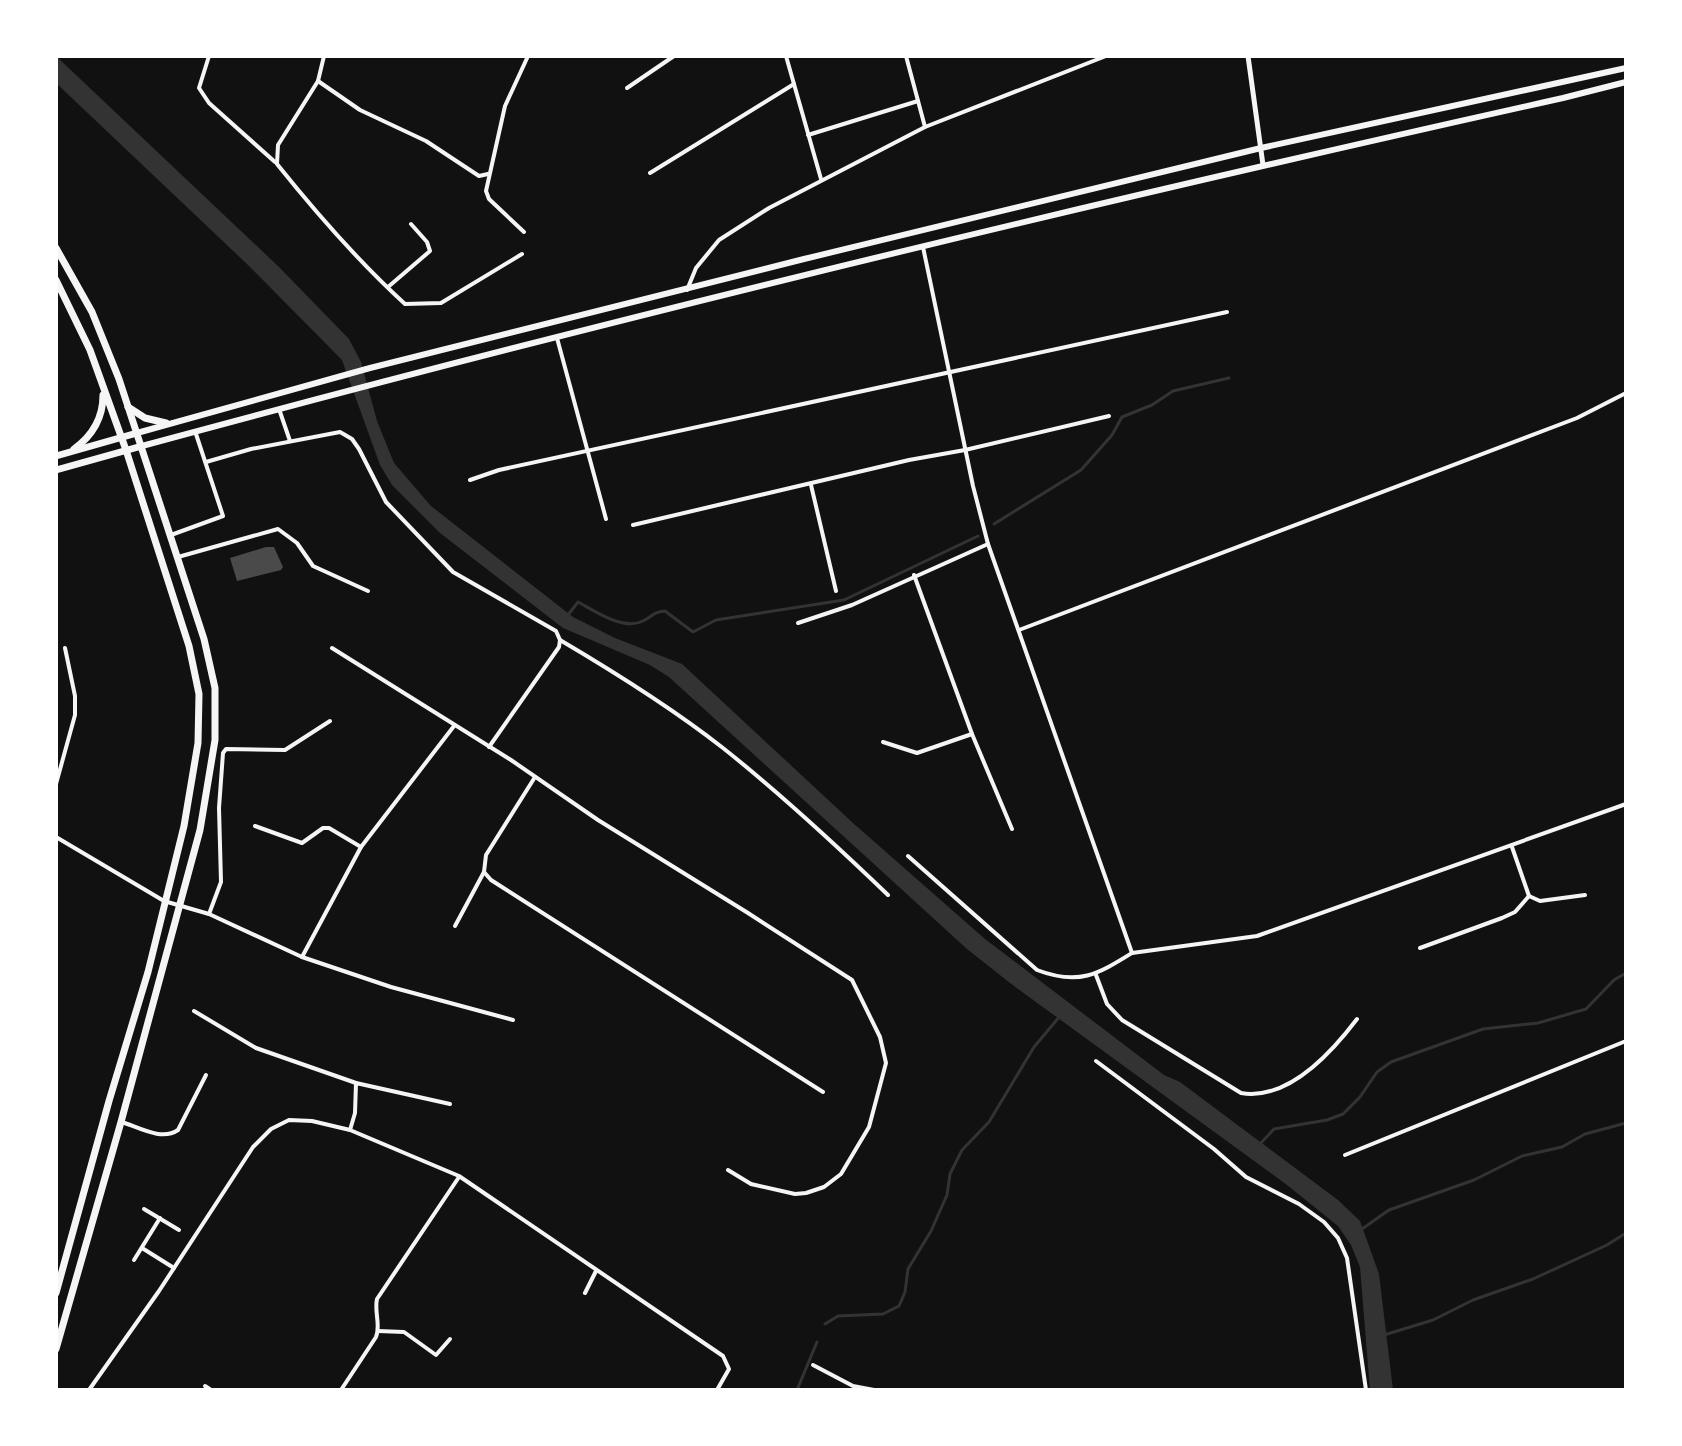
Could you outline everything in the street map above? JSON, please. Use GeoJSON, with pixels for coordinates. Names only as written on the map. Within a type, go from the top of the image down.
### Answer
{"type":"FeatureCollection","features":[{"type":"Feature","properties":{"kind":"highway"},"geometry":{"type":"LineString","coordinates":[[56,248],[92,312],[128,407],[204,639],[215,688],[215,740],[200,830],[56,1349]]}},
{"type":"Feature","properties":{"kind":"highway"},"geometry":{"type":"LineString","coordinates":[[56,280],[90,350],[126,450],[189,646],[199,694],[198,743],[184,826],[148,972],[56,1293]]}},
{"type":"Feature","properties":{"kind":"highway"},"geometry":{"type":"LineString","coordinates":[[67,454],[78,447],[95,427],[100,415],[103,389]]}},
{"type":"Feature","properties":{"kind":"highway"},"geometry":{"type":"LineString","coordinates":[[128,407],[145,418],[166,423]]}},
{"type":"Feature","properties":{"kind":"highway"},"geometry":{"type":"LineString","coordinates":[[56,456],[137,433]]}},
{"type":"Feature","properties":{"kind":"highway"},"geometry":{"type":"LineString","coordinates":[[56,470],[142,446]]}},
{"type":"Feature","properties":{"kind":"main road"},"geometry":{"type":"LineString","coordinates":[[137,433],[370,368],[1261,148],[1626,68]]}},
{"type":"Feature","properties":{"kind":"main road"},"geometry":{"type":"LineString","coordinates":[[142,446],[375,382],[922,246],[1626,82]]}},
{"type":"Feature","properties":{"kind":"street"},"geometry":{"type":"LineString","coordinates":[[209,56],[199,88],[209,103],[277,164],[324,222],[405,304],[441,303],[522,254]]}},
{"type":"Feature","properties":{"kind":"street"},"geometry":{"type":"LineString","coordinates":[[277,164],[278,145],[318,81],[324,56]]}},
{"type":"Feature","properties":{"kind":"street"},"geometry":{"type":"LineString","coordinates":[[524,232],[489,199],[486,191],[505,106],[528,56]]}},
{"type":"Feature","properties":{"kind":"street"},"geometry":{"type":"LineString","coordinates":[[627,88],[674,56]]}},
{"type":"Feature","properties":{"kind":"street"},"geometry":{"type":"LineString","coordinates":[[786,56],[821,179]]}},
{"type":"Feature","properties":{"kind":"street"},"geometry":{"type":"LineString","coordinates":[[906,56],[925,127]]}},
{"type":"Feature","properties":{"kind":"street"},"geometry":{"type":"LineString","coordinates":[[687,290],[696,268],[719,240],[821,179],[925,127],[1106,56]]}},
{"type":"Feature","properties":{"kind":"street"},"geometry":{"type":"LineString","coordinates":[[1248,56],[1263,165]]}},
{"type":"Feature","properties":{"kind":"street"},"geometry":{"type":"LineString","coordinates":[[318,81],[360,110],[426,141],[479,176],[488,174]]}},
{"type":"Feature","properties":{"kind":"street"},"geometry":{"type":"LineString","coordinates":[[650,173],[794,84]]}},
{"type":"Feature","properties":{"kind":"street"},"geometry":{"type":"LineString","coordinates":[[808,135],[918,101]]}},
{"type":"Feature","properties":{"kind":"street"},"geometry":{"type":"LineString","coordinates":[[387,287],[430,251],[427,242],[411,224]]}},
{"type":"Feature","properties":{"kind":"street"},"geometry":{"type":"LineString","coordinates":[[922,246],[988,544],[1132,953]]}},
{"type":"Feature","properties":{"kind":"street"},"geometry":{"type":"LineString","coordinates":[[470,480],[499,470],[1227,312]]}},
{"type":"Feature","properties":{"kind":"street"},"geometry":{"type":"LineString","coordinates":[[556,336],[606,519]]}},
{"type":"Feature","properties":{"kind":"street"},"geometry":{"type":"LineString","coordinates":[[1019,630],[1564,424],[1626,393]]}},
{"type":"Feature","properties":{"kind":"street"},"geometry":{"type":"LineString","coordinates":[[278,408],[290,441]]}},
{"type":"Feature","properties":{"kind":"street"},"geometry":{"type":"LineString","coordinates":[[633,525],[1109,416]]}},
{"type":"Feature","properties":{"kind":"street"},"geometry":{"type":"LineString","coordinates":[[171,535],[223,516],[195,431]]}},
{"type":"Feature","properties":{"kind":"street"},"geometry":{"type":"LineString","coordinates":[[206,462],[340,432],[352,439],[386,502],[453,572],[556,631],[559,647],[489,747]]}},
{"type":"Feature","properties":{"kind":"street"},"geometry":{"type":"LineString","coordinates":[[811,485],[836,591]]}},
{"type":"Feature","properties":{"kind":"street"},"geometry":{"type":"LineString","coordinates":[[178,557],[278,529],[297,543],[313,566],[368,591]]}},
{"type":"Feature","properties":{"kind":"street"},"geometry":{"type":"LineString","coordinates":[[798,623],[852,605],[988,544]]}},
{"type":"Feature","properties":{"kind":"street"},"geometry":{"type":"LineString","coordinates":[[914,575],[972,734],[1012,829]]}},
{"type":"Feature","properties":{"kind":"street"},"geometry":{"type":"LineString","coordinates":[[560,640],[631,682],[722,747],[818,829],[888,895]]}},
{"type":"Feature","properties":{"kind":"street"},"geometry":{"type":"LineString","coordinates":[[56,784],[75,715],[75,696],[65,648]]}},
{"type":"Feature","properties":{"kind":"street"},"geometry":{"type":"LineString","coordinates":[[332,648],[848,977],[880,1037],[886,1063],[869,1127],[841,1174],[831,1183],[795,1194],[751,1184],[728,1170]]}},
{"type":"Feature","properties":{"kind":"street"},"geometry":{"type":"LineString","coordinates":[[209,914],[221,882],[219,808],[223,753],[226,749],[285,750],[330,721]]}},
{"type":"Feature","properties":{"kind":"street"},"geometry":{"type":"LineString","coordinates":[[302,957],[361,847],[454,726]]}},
{"type":"Feature","properties":{"kind":"street"},"geometry":{"type":"LineString","coordinates":[[883,742],[917,753],[972,734]]}},
{"type":"Feature","properties":{"kind":"street"},"geometry":{"type":"LineString","coordinates":[[455,926],[484,872],[486,855],[535,777]]}},
{"type":"Feature","properties":{"kind":"street"},"geometry":{"type":"LineString","coordinates":[[908,856],[1037,970],[1051,976],[1096,975],[1132,953],[1257,936],[1626,804]]}},
{"type":"Feature","properties":{"kind":"street"},"geometry":{"type":"LineString","coordinates":[[255,826],[302,843],[323,828],[329,828],[361,847]]}},
{"type":"Feature","properties":{"kind":"street"},"geometry":{"type":"LineString","coordinates":[[56,837],[164,901],[209,914],[302,957],[455,1006],[513,1020]]}},
{"type":"Feature","properties":{"kind":"street"},"geometry":{"type":"LineString","coordinates":[[1512,847],[1529,896],[1540,901],[1585,895]]}},
{"type":"Feature","properties":{"kind":"street"},"geometry":{"type":"LineString","coordinates":[[484,872],[491,880],[594,947],[823,1092]]}},
{"type":"Feature","properties":{"kind":"street"},"geometry":{"type":"LineString","coordinates":[[1420,948],[1515,912],[1529,896]]}},
{"type":"Feature","properties":{"kind":"street"},"geometry":{"type":"LineString","coordinates":[[1096,975],[1107,1004],[1122,1020],[1241,1093],[1255,1095],[1300,1077],[1333,1050],[1357,1019]]}},
{"type":"Feature","properties":{"kind":"street"},"geometry":{"type":"LineString","coordinates":[[194,1011],[256,1048],[356,1083],[450,1104]]}},
{"type":"Feature","properties":{"kind":"street"},"geometry":{"type":"LineString","coordinates":[[1345,1155],[1626,1041]]}},
{"type":"Feature","properties":{"kind":"street"},"geometry":{"type":"LineString","coordinates":[[1096,1061],[1214,1149],[1246,1177],[1299,1204],[1324,1222],[1338,1238],[1347,1258],[1366,1390]]}},
{"type":"Feature","properties":{"kind":"street"},"geometry":{"type":"LineString","coordinates":[[121,1122],[165,1136],[172,1134],[178,1130],[206,1075]]}},
{"type":"Feature","properties":{"kind":"street"},"geometry":{"type":"LineString","coordinates":[[350,1130],[355,1113],[356,1083]]}},
{"type":"Feature","properties":{"kind":"street"},"geometry":{"type":"LineString","coordinates":[[89,1390],[253,1147],[271,1129],[289,1120],[312,1121],[350,1130],[459,1176],[723,1356],[729,1369],[717,1390]]}},
{"type":"Feature","properties":{"kind":"street"},"geometry":{"type":"LineString","coordinates":[[341,1390],[378,1331],[374,1308],[377,1299],[459,1176]]}},
{"type":"Feature","properties":{"kind":"street"},"geometry":{"type":"LineString","coordinates":[[144,1209],[179,1230]]}},
{"type":"Feature","properties":{"kind":"street"},"geometry":{"type":"LineString","coordinates":[[134,1260],[160,1218]]}},
{"type":"Feature","properties":{"kind":"street"},"geometry":{"type":"LineString","coordinates":[[142,1247],[174,1268]]}},
{"type":"Feature","properties":{"kind":"street"},"geometry":{"type":"LineString","coordinates":[[585,1293],[596,1271]]}},
{"type":"Feature","properties":{"kind":"street"},"geometry":{"type":"LineString","coordinates":[[378,1331],[404,1332],[436,1355],[450,1339]]}},
{"type":"Feature","properties":{"kind":"street"},"geometry":{"type":"LineString","coordinates":[[813,1365],[853,1386],[874,1390]]}},
{"type":"Feature","properties":{"kind":"street"},"geometry":{"type":"LineString","coordinates":[[205,1386],[211,1390]]}},
{"type":"Feature","properties":{"kind":"shaded area"},"geometry":{"type":"Polygon","coordinates":[[[56,56],[279,267],[349,339],[361,362],[377,421],[394,463],[431,506],[573,617],[615,638],[682,664],[853,823],[985,939],[1164,1075],[1180,1082],[1338,1200],[1360,1221],[1379,1274],[1393,1390],[1370,1390],[1360,1267],[1351,1245],[1338,1226],[967,949],[669,677],[650,665],[563,628],[440,533],[392,485],[380,465],[342,360],[248,265],[56,83],[56,56]]]}},
{"type":"Feature","properties":{"kind":"building"},"geometry":{"type":"Polygon","coordinates":[[[274,547],[283,567],[281,570],[237,581],[230,558],[274,547]]]}},
{"type":"Feature","properties":{"kind":"waterway"},"geometry":{"type":"LineString","coordinates":[[994,524],[1081,470],[1112,435],[1122,417],[1152,405],[1173,391],[1229,378]]}},
{"type":"Feature","properties":{"kind":"waterway"},"geometry":{"type":"LineString","coordinates":[[568,615],[578,602],[609,619],[627,624],[665,611],[693,632],[716,620],[844,600],[978,536]]}},
{"type":"Feature","properties":{"kind":"waterway"},"geometry":{"type":"LineString","coordinates":[[1260,1144],[1274,1129],[1327,1120],[1343,1114],[1360,1097],[1377,1072],[1391,1062],[1483,1029],[1538,1023],[1586,1009],[1614,980],[1626,973]]}},
{"type":"Feature","properties":{"kind":"waterway"},"geometry":{"type":"LineString","coordinates":[[825,1324],[838,1316],[883,1314],[899,1306],[905,1292],[908,1269],[931,1231],[947,1195],[950,1174],[962,1150],[989,1122],[1034,1047],[1060,1016]]}},
{"type":"Feature","properties":{"kind":"waterway"},"geometry":{"type":"LineString","coordinates":[[1362,1229],[1389,1210],[1474,1180],[1522,1156],[1562,1147],[1585,1134],[1626,1123]]}},
{"type":"Feature","properties":{"kind":"waterway"},"geometry":{"type":"LineString","coordinates":[[1384,1335],[1433,1320],[1473,1300],[1533,1279],[1626,1233]]}},
{"type":"Feature","properties":{"kind":"waterway"},"geometry":{"type":"LineString","coordinates":[[797,1390],[817,1342]]}}]}
